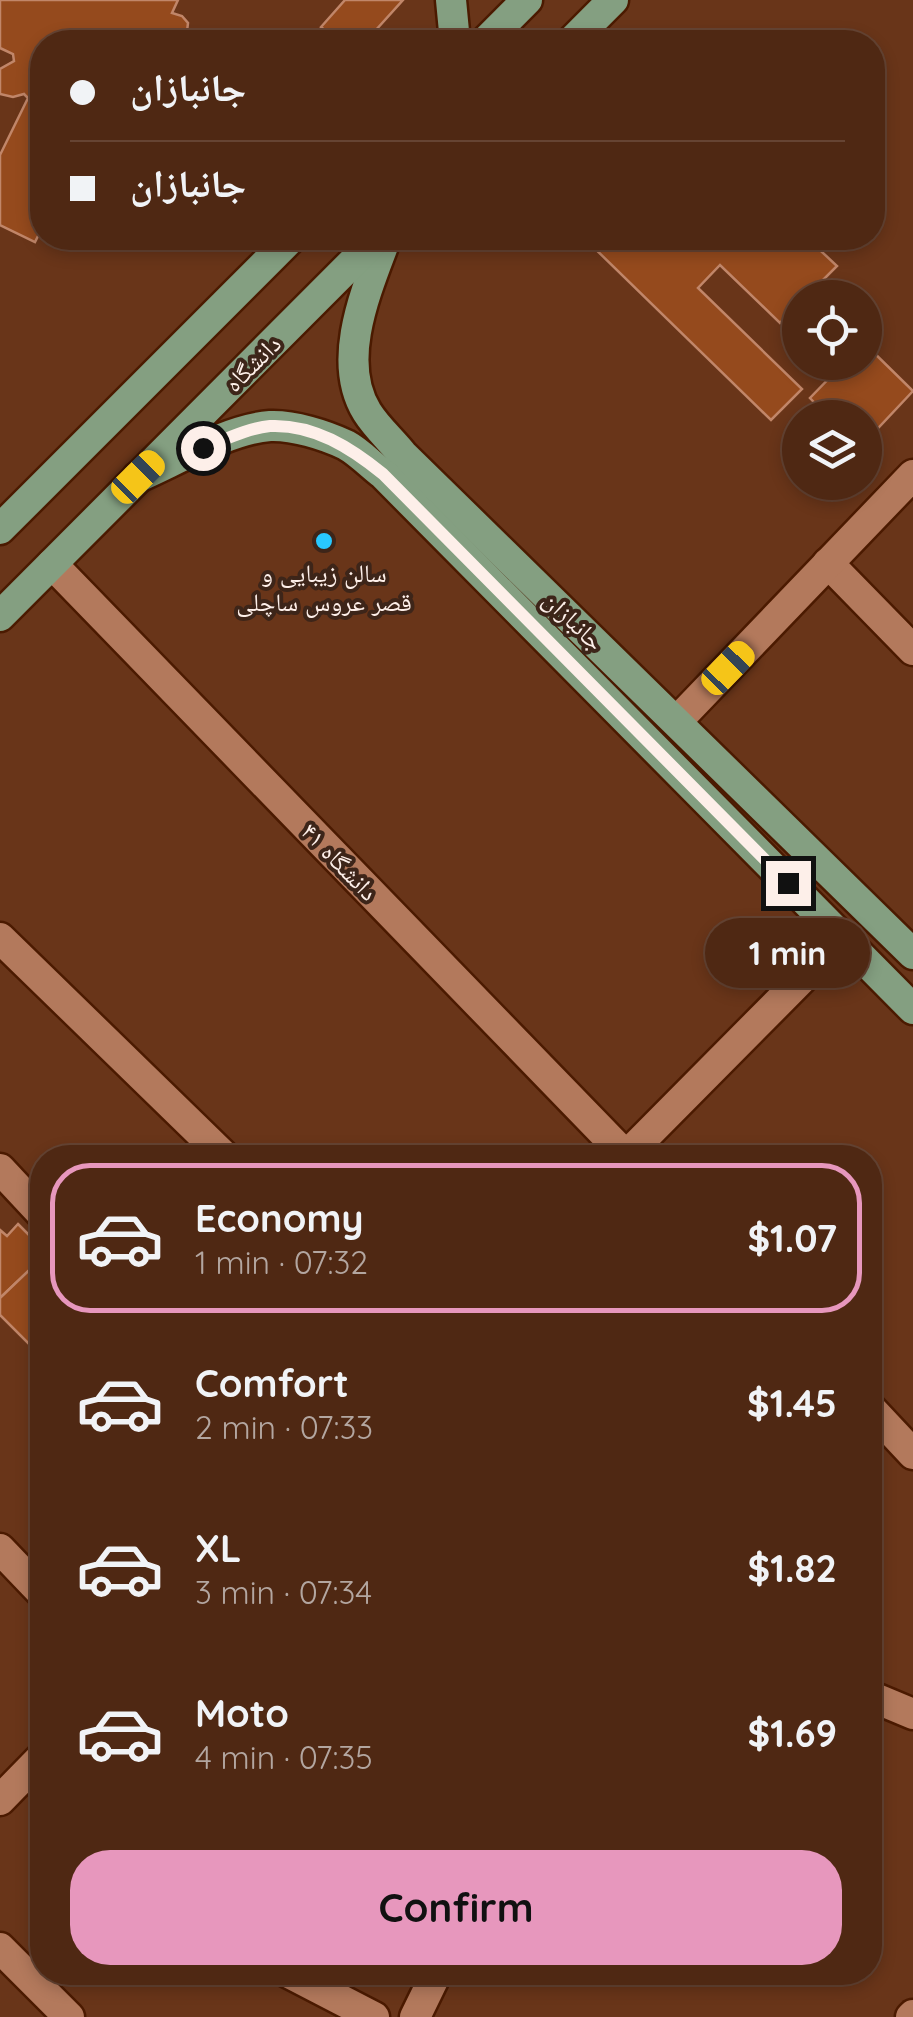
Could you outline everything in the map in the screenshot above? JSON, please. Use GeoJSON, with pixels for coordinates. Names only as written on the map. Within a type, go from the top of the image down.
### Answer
{"type":"FeatureCollection","features":[{"type":"Feature","properties":{"kind":"main road"},"geometry":{"type":"LineString","coordinates":[[450,0],[453,30]]}},
{"type":"Feature","properties":{"kind":"main road"},"geometry":{"type":"LineString","coordinates":[[498,30],[527,0]]}},
{"type":"Feature","properties":{"kind":"main road"},"geometry":{"type":"LineString","coordinates":[[583,30],[613,0]]}},
{"type":"Feature","properties":{"kind":"main road"},"geometry":{"type":"LineString","coordinates":[[0,529],[279,250]]}},
{"type":"Feature","properties":{"kind":"main road","name":"دانشگاه"},"geometry":{"type":"LineString","coordinates":[[0,616],[365,250]]}},
{"type":"Feature","properties":{"kind":"main road","name":"جانبازان"},"geometry":{"type":"LineString","coordinates":[[382,250],[353,336],[357,380],[366,410],[393,465],[913,1010]]}},
{"type":"Feature","properties":{"kind":"main road","name":"جانبازان"},"geometry":{"type":"LineString","coordinates":[[138,477],[203,448],[272,426],[317,434],[393,465],[677,720],[913,954]]}},
{"type":"Feature","properties":{"kind":"street"},"geometry":{"type":"LineString","coordinates":[[677,720],[913,475]]}},
{"type":"Feature","properties":{"kind":"street"},"geometry":{"type":"LineString","coordinates":[[828,563],[913,650]]}},
{"type":"Feature","properties":{"kind":"street","name":"دانشگاه ۴۱"},"geometry":{"type":"LineString","coordinates":[[52,564],[614,1145]]}},
{"type":"Feature","properties":{"kind":"street"},"geometry":{"type":"LineString","coordinates":[[0,938],[213,1145]]}},
{"type":"Feature","properties":{"kind":"street"},"geometry":{"type":"LineString","coordinates":[[638,1145],[842,938]]}},
{"type":"Feature","properties":{"kind":"street"},"geometry":{"type":"LineString","coordinates":[[0,1169],[30,1201]]}},
{"type":"Feature","properties":{"kind":"street"},"geometry":{"type":"LineString","coordinates":[[882,1421],[913,1454]]}},
{"type":"Feature","properties":{"kind":"street"},"geometry":{"type":"LineString","coordinates":[[0,1550],[30,1581]]}},
{"type":"Feature","properties":{"kind":"street"},"geometry":{"type":"LineString","coordinates":[[882,1701],[913,1714]]}},
{"type":"Feature","properties":{"kind":"street"},"geometry":{"type":"LineString","coordinates":[[0,1800],[30,1769]]}},
{"type":"Feature","properties":{"kind":"street"},"geometry":{"type":"LineString","coordinates":[[0,1948],[30,1978]]}},
{"type":"Feature","properties":{"kind":"street"},"geometry":{"type":"LineString","coordinates":[[37,1985],[69,2017]]}},
{"type":"Feature","properties":{"kind":"street"},"geometry":{"type":"LineString","coordinates":[[313,1985],[374,2017]]}},
{"type":"Feature","properties":{"kind":"street"},"geometry":{"type":"LineString","coordinates":[[415,2017],[431,1985]]}},
{"type":"Feature","properties":{"kind":"building"},"geometry":{"type":"Polygon","coordinates":[[[0,0],[178,0],[172,13],[188,23],[187,30],[30,30],[30,240],[0,225],[0,155],[28,98],[24,94],[0,94],[0,69],[14,61],[13,54],[0,48],[0,0]]]}},
{"type":"Feature","properties":{"kind":"building"},"geometry":{"type":"Polygon","coordinates":[[[345,0],[403,0],[376,30],[321,27],[345,0]]]}},
{"type":"Feature","properties":{"kind":"building"},"geometry":{"type":"Polygon","coordinates":[[[596,250],[820,250],[837,266],[823,280],[782,280],[780,323],[720,265],[698,288],[782,370],[782,380],[793,380],[802,389],[791,400],[782,400],[782,409],[771,420],[596,250]]]}},
{"type":"Feature","properties":{"kind":"building"},"geometry":{"type":"Polygon","coordinates":[[[882,361],[913,391],[882,424],[882,400],[810,398],[828,380],[882,380],[882,361]]]}},
{"type":"Feature","properties":{"kind":"building"},"geometry":{"type":"Polygon","coordinates":[[[18,1224],[30,1236],[30,1269],[0,1298],[0,1230],[7,1236],[18,1224]]]}},
{"type":"Feature","properties":{"kind":"building"},"geometry":{"type":"Polygon","coordinates":[[[30,1269],[30,1345],[0,1315],[0,1298],[30,1269]]]}},
{"type":"Feature","properties":{"kind":"place","name":"سالن زیبایی و قصر عروس ساچلی"},"geometry":{"type":"Point","coordinates":[324,541]}},
{"type":"Feature","properties":{"kind":"route"},"geometry":{"type":"LineString","coordinates":[[203,448],[272,426],[317,434],[349,446],[383,474],[788,883]]}}]}
